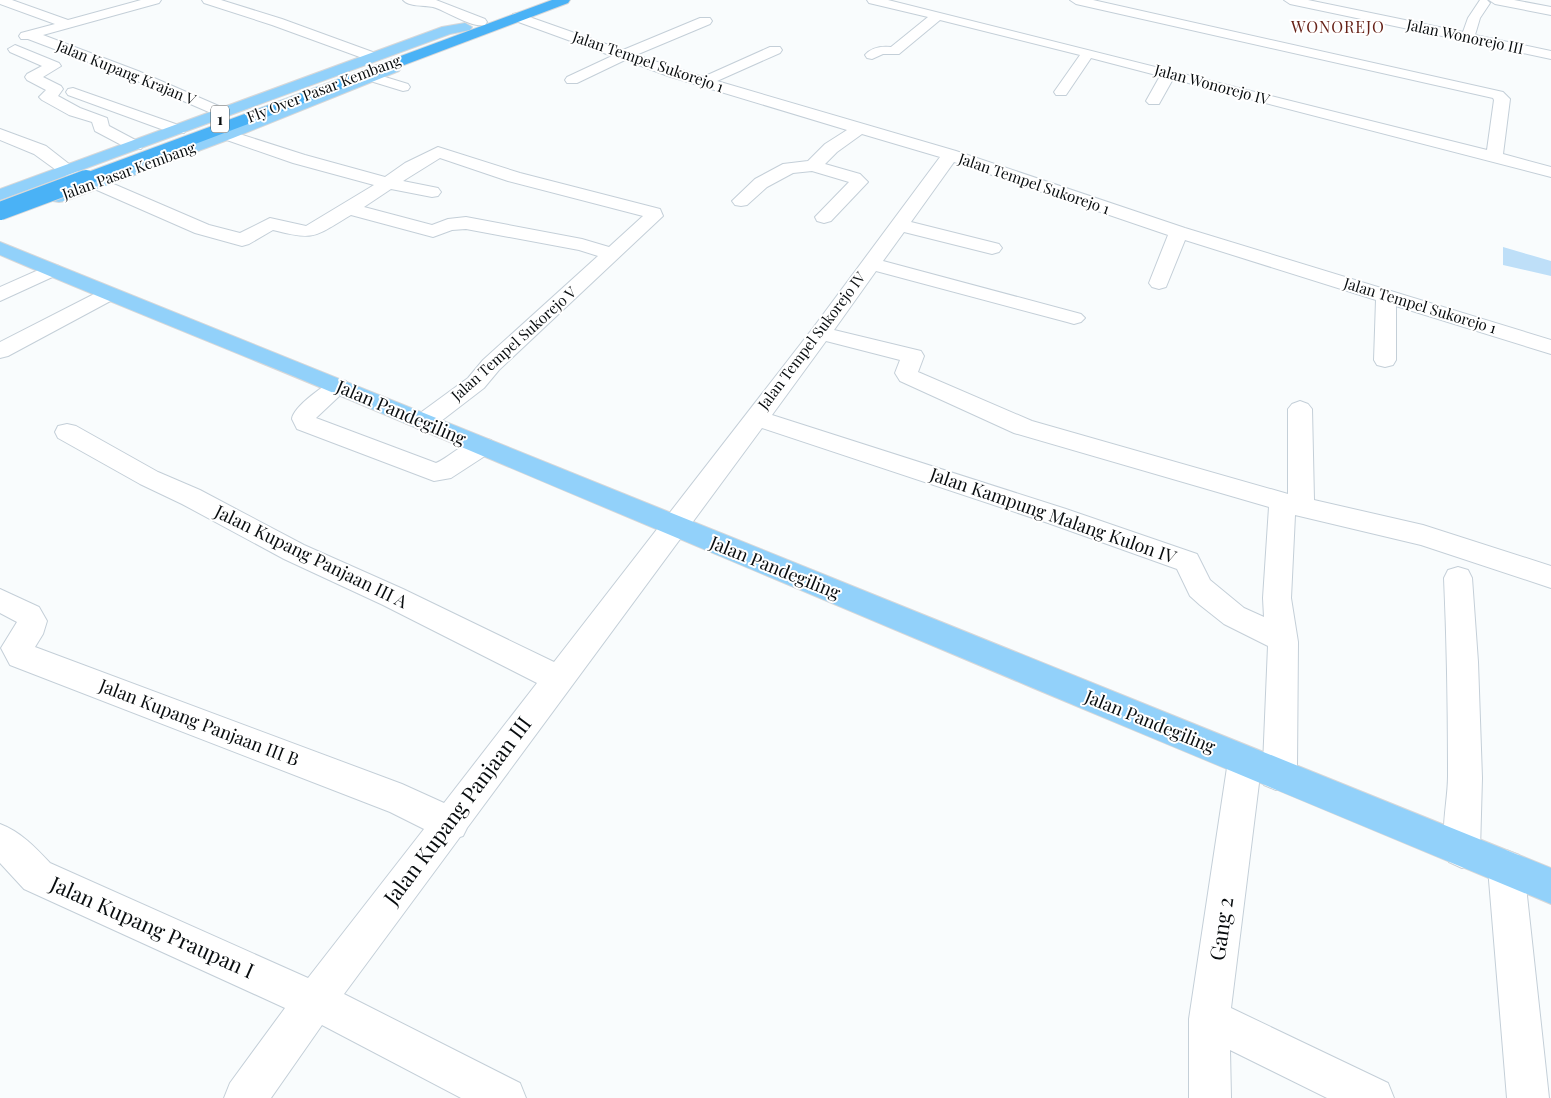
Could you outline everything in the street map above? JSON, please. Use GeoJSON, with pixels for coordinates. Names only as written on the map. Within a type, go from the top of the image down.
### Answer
{"type":"FeatureCollection","features":[{"type":"Feature","properties":{"kind":"highway","name":"Jalan Pasar Kembang"},"geometry":{"type":"LineString","coordinates":[[475,27],[536,0]]}},
{"type":"Feature","properties":{"kind":"highway","name":"Jalan Pasar Kembang"},"geometry":{"type":"LineString","coordinates":[[475,27],[518,17],[564,0]]}},
{"type":"Feature","properties":{"kind":"highway","name":"Fly Over Pasar Kembang"},"geometry":{"type":"LineString","coordinates":[[0,200],[372,67]]}},
{"type":"Feature","properties":{"kind":"highway","name":"Fly Over Pasar Kembang"},"geometry":{"type":"LineString","coordinates":[[0,211],[372,67]]}},
{"type":"Feature","properties":{"kind":"main road","name":"Jalan Pasar Kembang"},"geometry":{"type":"LineString","coordinates":[[0,195],[223,114],[372,67],[468,40],[475,27]]}},
{"type":"Feature","properties":{"kind":"main road","name":"Jalan Pasar Kembang"},"geometry":{"type":"LineString","coordinates":[[0,220],[227,135],[372,67]]}},
{"type":"Feature","properties":{"kind":"main road"},"geometry":{"type":"LineString","coordinates":[[19,188],[19,196],[23,199],[44,203]]}},
{"type":"Feature","properties":{"kind":"main road","name":"Jalan Pandegiling"},"geometry":{"type":"LineString","coordinates":[[0,248],[1551,886]]}},
{"type":"Feature","properties":{"kind":"street"},"geometry":{"type":"LineString","coordinates":[[0,0],[67,24]]}},
{"type":"Feature","properties":{"kind":"street"},"geometry":{"type":"LineString","coordinates":[[124,0],[150,1]]}},
{"type":"Feature","properties":{"kind":"street"},"geometry":{"type":"LineString","coordinates":[[208,0],[277,22],[372,67],[402,87]]}},
{"type":"Feature","properties":{"kind":"street"},"geometry":{"type":"LineString","coordinates":[[409,0],[436,4],[475,27]]}},
{"type":"Feature","properties":{"kind":"street","name":"Jalan Wonorejo IV"},"geometry":{"type":"LineString","coordinates":[[873,0],[1168,74],[1341,113],[1494,157],[1527,159],[1551,172]]}},
{"type":"Feature","properties":{"kind":"street"},"geometry":{"type":"LineString","coordinates":[[1076,0],[1498,96],[1502,99],[1494,157]]}},
{"type":"Feature","properties":{"kind":"street","name":"Jalan Wonorejo III"},"geometry":{"type":"LineString","coordinates":[[1290,0],[1551,56]]}},
{"type":"Feature","properties":{"kind":"street"},"geometry":{"type":"LineString","coordinates":[[150,1],[29,35],[10,45],[53,65],[54,68],[32,77],[55,88],[64,88],[110,103],[178,130]]}},
{"type":"Feature","properties":{"kind":"street"},"geometry":{"type":"LineString","coordinates":[[1468,37],[1474,18],[1490,2],[1551,11]]}},
{"type":"Feature","properties":{"kind":"street"},"geometry":{"type":"LineString","coordinates":[[872,55],[881,50],[894,51],[938,16]]}},
{"type":"Feature","properties":{"kind":"street","name":"Jalan Tempel Sukorejo 1"},"geometry":{"type":"LineString","coordinates":[[518,17],[704,82],[950,155],[1178,232],[1551,347]]}},
{"type":"Feature","properties":{"kind":"street"},"geometry":{"type":"LineString","coordinates":[[572,80],[625,54],[706,21]]}},
{"type":"Feature","properties":{"kind":"street","name":"Jalan Kupang Krajan V"},"geometry":{"type":"LineString","coordinates":[[29,35],[132,74],[223,114]]}},
{"type":"Feature","properties":{"kind":"street"},"geometry":{"type":"LineString","coordinates":[[704,82],[775,50]]}},
{"type":"Feature","properties":{"kind":"street"},"geometry":{"type":"LineString","coordinates":[[1061,92],[1088,53]]}},
{"type":"Feature","properties":{"kind":"street"},"geometry":{"type":"LineString","coordinates":[[1154,101],[1168,74]]}},
{"type":"Feature","properties":{"kind":"street"},"geometry":{"type":"LineString","coordinates":[[55,88],[56,90],[47,96],[78,113],[93,115],[101,120],[102,128],[136,146]]}},
{"type":"Feature","properties":{"kind":"street"},"geometry":{"type":"LineString","coordinates":[[1323,101],[1326,107],[1341,113]]}},
{"type":"Feature","properties":{"kind":"street"},"geometry":{"type":"LineString","coordinates":[[813,166],[831,148],[860,128]]}},
{"type":"Feature","properties":{"kind":"street"},"geometry":{"type":"LineString","coordinates":[[0,134],[40,150],[69,170]]}},
{"type":"Feature","properties":{"kind":"street"},"geometry":{"type":"LineString","coordinates":[[227,135],[299,159],[388,184],[432,192]]}},
{"type":"Feature","properties":{"kind":"street","name":"Jalan Tempel Sukorejo V"},"geometry":{"type":"LineString","coordinates":[[388,184],[411,167],[438,152],[514,177],[654,213],[654,216],[491,365],[476,382],[424,422]]}},
{"type":"Feature","properties":{"kind":"street","name":"Jalan Tempel Sukorejo IV"},"geometry":{"type":"LineString","coordinates":[[673,526],[821,333],[950,155]]}},
{"type":"Feature","properties":{"kind":"street"},"geometry":{"type":"LineString","coordinates":[[741,201],[761,182],[789,168],[813,166],[854,178],[858,182],[824,217]]}},
{"type":"Feature","properties":{"kind":"street"},"geometry":{"type":"LineString","coordinates":[[96,183],[202,228],[242,240],[270,224],[302,232],[311,232],[388,184]]}},
{"type":"Feature","properties":{"kind":"street"},"geometry":{"type":"LineString","coordinates":[[349,209],[432,231],[447,225],[466,223],[582,245],[607,259]]}},
{"type":"Feature","properties":{"kind":"street"},"geometry":{"type":"LineString","coordinates":[[900,225],[992,248]]}},
{"type":"Feature","properties":{"kind":"street"},"geometry":{"type":"LineString","coordinates":[[1158,282],[1178,232]]}},
{"type":"Feature","properties":{"kind":"street"},"geometry":{"type":"LineString","coordinates":[[871,264],[1074,318]]}},
{"type":"Feature","properties":{"kind":"street"},"geometry":{"type":"LineString","coordinates":[[0,295],[52,270]]}},
{"type":"Feature","properties":{"kind":"street"},"geometry":{"type":"LineString","coordinates":[[0,351],[109,294]]}},
{"type":"Feature","properties":{"kind":"street"},"geometry":{"type":"LineString","coordinates":[[1385,360],[1386,296]]}},
{"type":"Feature","properties":{"kind":"street"},"geometry":{"type":"LineString","coordinates":[[821,333],[910,355],[914,359],[906,373],[908,376],[1023,427],[1292,505],[1423,535],[1551,577]]}},
{"type":"Feature","properties":{"kind":"street"},"geometry":{"type":"LineString","coordinates":[[338,386],[304,415],[306,422],[434,472],[442,472],[482,446]]}},
{"type":"Feature","properties":{"kind":"street"},"geometry":{"type":"LineString","coordinates":[[1261,767],[1280,766],[1284,645],[1280,638],[1277,598],[1292,505],[1300,409]]}},
{"type":"Feature","properties":{"kind":"street","name":"Jalan Kampung Malang Kulon IV"},"geometry":{"type":"LineString","coordinates":[[755,418],[1057,516],[1187,562],[1200,588],[1223,608],[1234,616],[1280,638]]}},
{"type":"Feature","properties":{"kind":"street","name":"Jalan Kupang Panjaan III A"},"geometry":{"type":"LineString","coordinates":[[67,432],[148,478],[191,497],[294,552],[384,593],[558,678]]}},
{"type":"Feature","properties":{"kind":"street","name":"Jalan Kupang Panjaan III"},"geometry":{"type":"LineString","coordinates":[[245,1098],[314,1002],[450,824],[558,678],[654,556],[673,526]]}},
{"type":"Feature","properties":{"kind":"street"},"geometry":{"type":"LineString","coordinates":[[1458,578],[1463,662],[1463,725],[1466,778],[1462,850]]}},
{"type":"Feature","properties":{"kind":"street","name":"Jalan Kupang Panjaan III B"},"geometry":{"type":"LineString","coordinates":[[0,600],[28,615],[32,621],[28,634],[16,648],[20,656],[402,800],[450,824]]}},
{"type":"Feature","properties":{"kind":"street","name":"Gang 2"},"geometry":{"type":"LineString","coordinates":[[1210,1098],[1212,1068],[1208,1042],[1209,1019],[1261,767]]}},
{"type":"Feature","properties":{"kind":"street","name":"Jalan Kupang Praupan I"},"geometry":{"type":"LineString","coordinates":[[0,841],[17,854],[37,876],[314,1002],[505,1098]]}},
{"type":"Feature","properties":{"kind":"street"},"geometry":{"type":"LineString","coordinates":[[1506,868],[1528,1098]]}},
{"type":"Feature","properties":{"kind":"street"},"geometry":{"type":"LineString","coordinates":[[1209,1019],[1373,1098]]}},
{"type":"Feature","properties":{"kind":"shaded area"},"geometry":{"type":"Polygon","coordinates":[[[1503,247],[1551,261],[1551,276],[1503,265],[1503,247]]]}},
{"type":"Feature","properties":{"kind":"district","name":"WONOREJO"},"geometry":{"type":"Point","coordinates":[1338,27]}}]}
